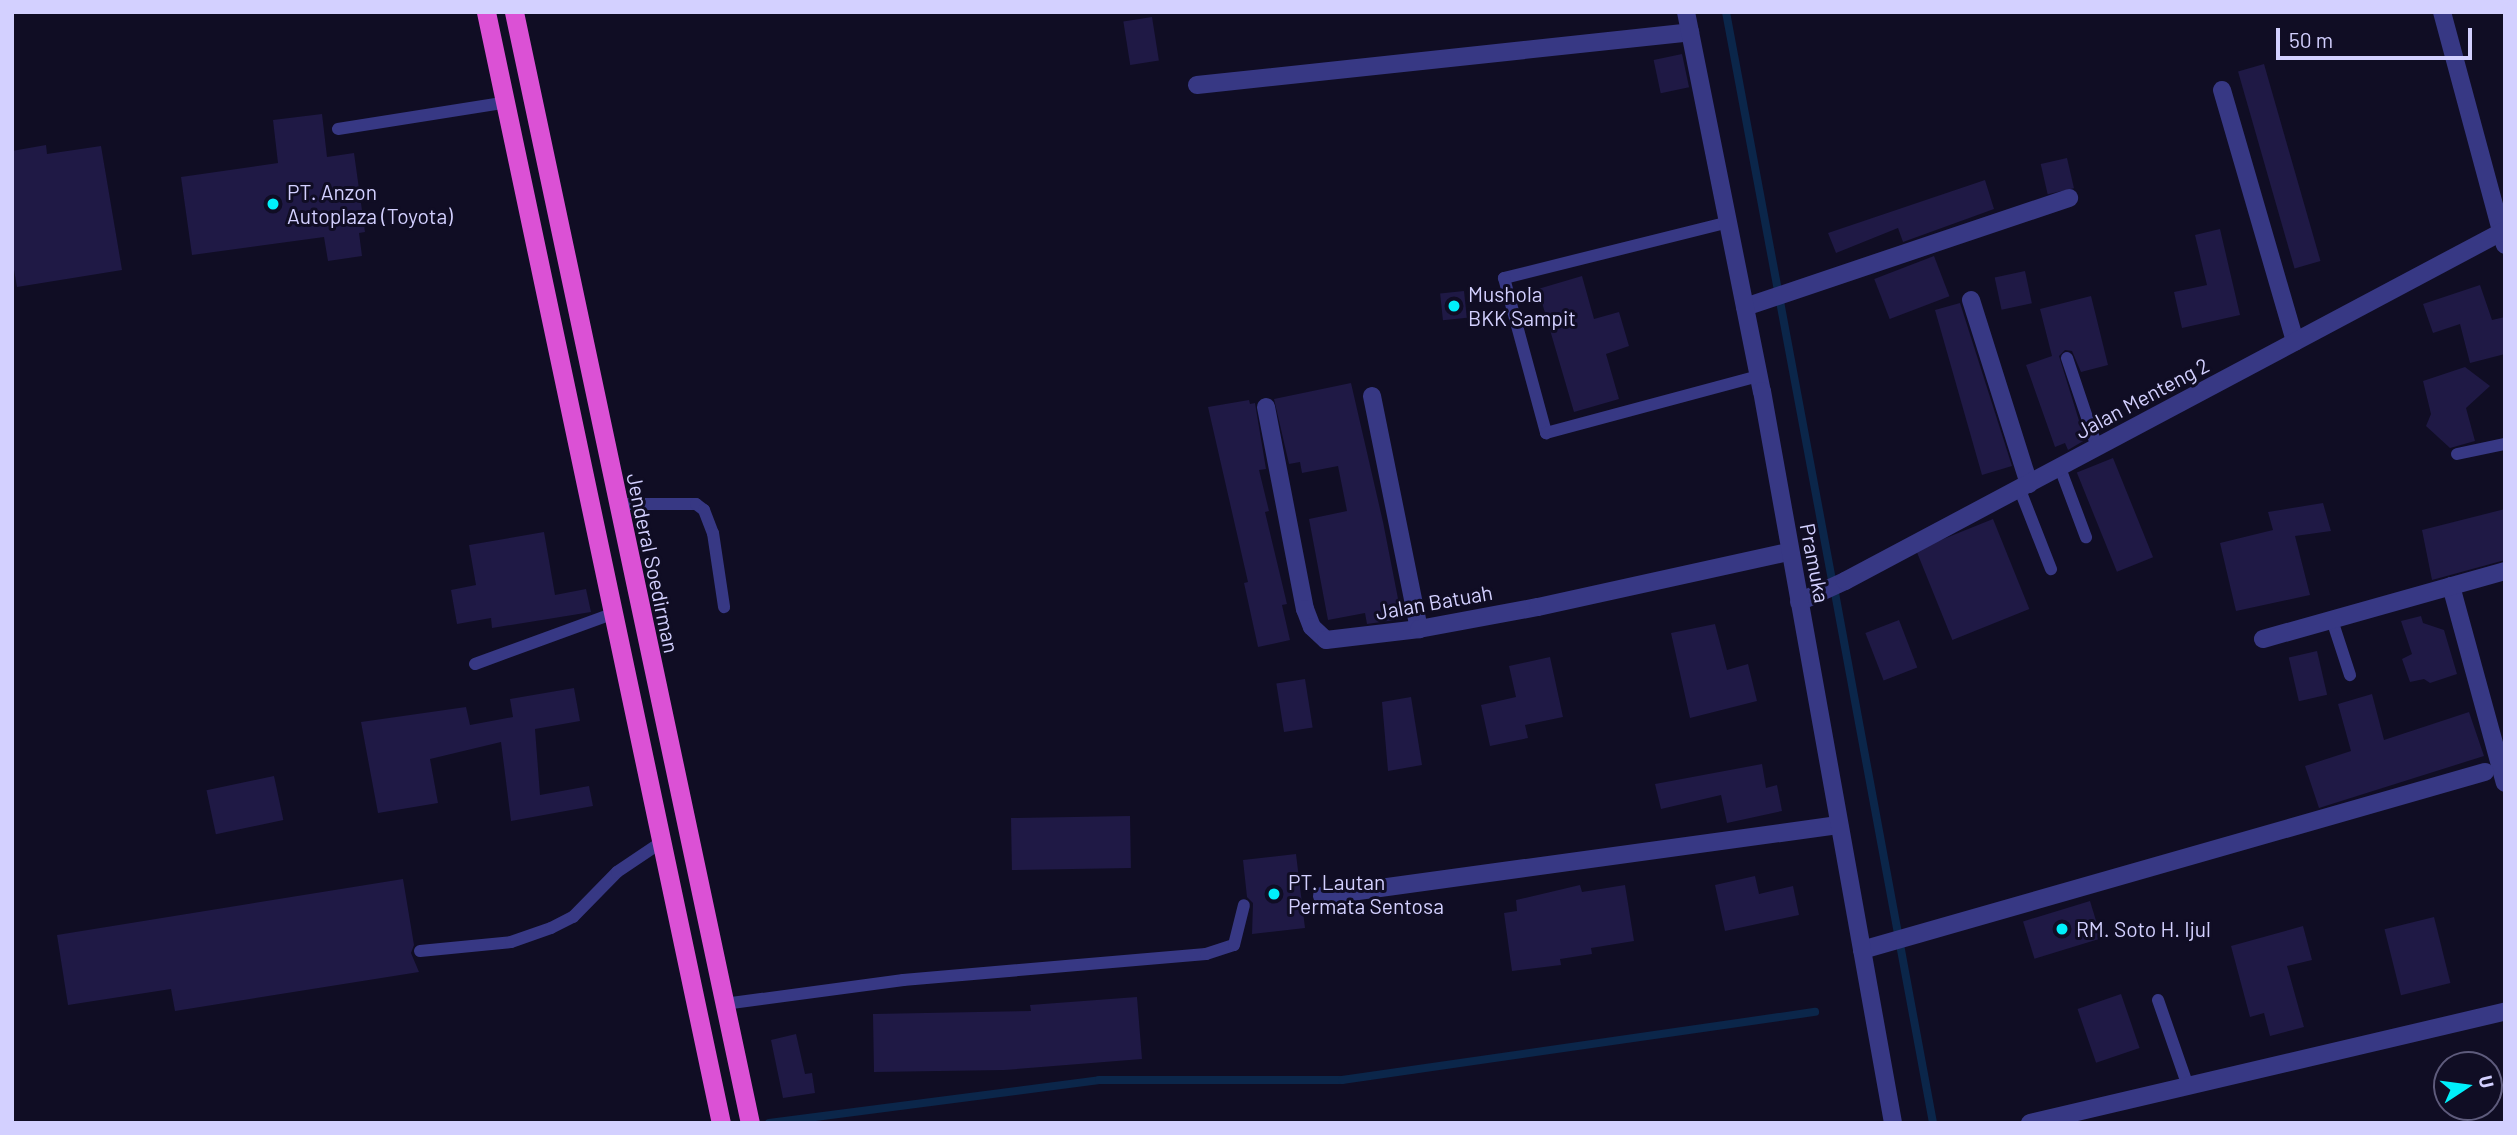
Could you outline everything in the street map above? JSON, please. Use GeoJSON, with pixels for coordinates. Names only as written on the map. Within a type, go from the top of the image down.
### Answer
{"type":"FeatureCollection","features":[{"type":"Feature","properties":{"kind":"highway"},"geometry":{"type":"LineString","coordinates":[[486,12],[502,103],[721,1123]]}},
{"type":"Feature","properties":{"kind":"highway","name":"Jenderal Soedirman"},"geometry":{"type":"LineString","coordinates":[[514,12],[750,1123]]}},
{"type":"Feature","properties":{"kind":"highway"},"geometry":{"type":"LineString","coordinates":[[638,743],[666,736]]}},
{"type":"Feature","properties":{"kind":"street","name":"Pramuka"},"geometry":{"type":"LineString","coordinates":[[1686,12],[1759,376],[1788,552],[1893,1123]]}},
{"type":"Feature","properties":{"kind":"street"},"geometry":{"type":"LineString","coordinates":[[2442,12],[2504,236]]}},
{"type":"Feature","properties":{"kind":"street"},"geometry":{"type":"LineString","coordinates":[[1197,85],[1690,32]]}},
{"type":"Feature","properties":{"kind":"street"},"geometry":{"type":"LineString","coordinates":[[2222,90],[2295,342]]}},
{"type":"Feature","properties":{"kind":"street"},"geometry":{"type":"LineString","coordinates":[[1745,307],[2068,198]]}},
{"type":"Feature","properties":{"kind":"street","name":"Jalan Menteng 2"},"geometry":{"type":"LineString","coordinates":[[1799,602],[1845,581],[2295,342],[2504,236]]}},
{"type":"Feature","properties":{"kind":"street"},"geometry":{"type":"LineString","coordinates":[[1971,300],[2024,487]]}},
{"type":"Feature","properties":{"kind":"street"},"geometry":{"type":"LineString","coordinates":[[1372,396],[1419,629]]}},
{"type":"Feature","properties":{"kind":"street","name":"Jalan Batuah"},"geometry":{"type":"LineString","coordinates":[[1266,407],[1312,627],[1326,640],[1338,641],[1419,629],[1788,552]]}},
{"type":"Feature","properties":{"kind":"street"},"geometry":{"type":"LineString","coordinates":[[2263,639],[2505,571]]}},
{"type":"Feature","properties":{"kind":"street"},"geometry":{"type":"LineString","coordinates":[[2451,586],[2505,783]]}},
{"type":"Feature","properties":{"kind":"street"},"geometry":{"type":"LineString","coordinates":[[1862,950],[2485,772]]}},
{"type":"Feature","properties":{"kind":"street"},"geometry":{"type":"LineString","coordinates":[[1322,896],[1838,825]]}},
{"type":"Feature","properties":{"kind":"street"},"geometry":{"type":"LineString","coordinates":[[2030,1123],[2505,1012]]}},
{"type":"Feature","properties":{"kind":"lane"},"geometry":{"type":"LineString","coordinates":[[338,129],[502,103]]}},
{"type":"Feature","properties":{"kind":"lane"},"geometry":{"type":"LineString","coordinates":[[1729,222],[1504,278],[1546,433],[1759,376]]}},
{"type":"Feature","properties":{"kind":"lane"},"geometry":{"type":"LineString","coordinates":[[2067,358],[2097,447]]}},
{"type":"Feature","properties":{"kind":"lane"},"geometry":{"type":"LineString","coordinates":[[2457,454],[2505,444]]}},
{"type":"Feature","properties":{"kind":"lane"},"geometry":{"type":"LineString","coordinates":[[2060,468],[2086,537]]}},
{"type":"Feature","properties":{"kind":"lane"},"geometry":{"type":"LineString","coordinates":[[2024,487],[2051,569]]}},
{"type":"Feature","properties":{"kind":"lane"},"geometry":{"type":"LineString","coordinates":[[617,504],[696,504],[704,510],[713,533],[724,607]]}},
{"type":"Feature","properties":{"kind":"lane"},"geometry":{"type":"LineString","coordinates":[[475,664],[612,614]]}},
{"type":"Feature","properties":{"kind":"lane"},"geometry":{"type":"LineString","coordinates":[[2332,620],[2350,675]]}},
{"type":"Feature","properties":{"kind":"lane"},"geometry":{"type":"LineString","coordinates":[[421,951],[511,942],[551,928],[573,917],[617,872],[660,843]]}},
{"type":"Feature","properties":{"kind":"lane"},"geometry":{"type":"LineString","coordinates":[[724,1004],[904,980],[1206,954],[1234,945],[1244,905]]}},
{"type":"Feature","properties":{"kind":"lane"},"geometry":{"type":"LineString","coordinates":[[2158,1000],[2188,1086]]}},
{"type":"Feature","properties":{"kind":"building"},"geometry":{"type":"Polygon","coordinates":[[[1152,17],[1159,60],[1130,65],[1123,22],[1152,17]]]}},
{"type":"Feature","properties":{"kind":"building"},"geometry":{"type":"Polygon","coordinates":[[[1682,54],[1689,87],[1661,93],[1654,60],[1682,54]]]}},
{"type":"Feature","properties":{"kind":"building"},"geometry":{"type":"Polygon","coordinates":[[[2264,64],[2321,261],[2295,269],[2238,71],[2264,64]]]}},
{"type":"Feature","properties":{"kind":"building","name":"PT. Anzon Autoplaza (Toyota)"},"geometry":{"type":"Polygon","coordinates":[[[322,114],[327,157],[354,153],[365,232],[359,233],[362,256],[328,261],[324,237],[192,255],[181,177],[278,163],[273,120],[322,114]]]}},
{"type":"Feature","properties":{"kind":"building"},"geometry":{"type":"Polygon","coordinates":[[[46,145],[47,154],[101,146],[122,270],[17,287],[12,258],[12,151],[46,145]]]}},
{"type":"Feature","properties":{"kind":"building"},"geometry":{"type":"Polygon","coordinates":[[[2067,158],[2074,188],[2048,194],[2041,164],[2067,158]]]}},
{"type":"Feature","properties":{"kind":"building"},"geometry":{"type":"Polygon","coordinates":[[[1985,180],[1994,209],[1903,242],[1898,228],[1836,253],[1828,233],[1985,180]]]}},
{"type":"Feature","properties":{"kind":"building"},"geometry":{"type":"Polygon","coordinates":[[[2220,229],[2240,315],[2182,328],[2174,292],[2207,285],[2195,235],[2220,229]]]}},
{"type":"Feature","properties":{"kind":"building"},"geometry":{"type":"Polygon","coordinates":[[[1934,256],[1949,296],[1890,319],[1874,279],[1934,256]]]}},
{"type":"Feature","properties":{"kind":"building"},"geometry":{"type":"Polygon","coordinates":[[[2025,271],[2032,303],[2002,310],[1995,277],[2025,271]]]}},
{"type":"Feature","properties":{"kind":"building"},"geometry":{"type":"Polygon","coordinates":[[[1582,276],[1594,319],[1619,312],[1629,346],[1606,354],[1619,399],[1574,412],[1538,289],[1582,276]]]}},
{"type":"Feature","properties":{"kind":"building"},"geometry":{"type":"Polygon","coordinates":[[[2480,285],[2492,320],[2505,317],[2505,354],[2470,363],[2460,324],[2433,333],[2423,304],[2480,285]]]}},
{"type":"Feature","properties":{"kind":"building","name":"Mushola BKK Sampit"},"geometry":{"type":"Polygon","coordinates":[[[1464,291],[1467,318],[1443,320],[1440,294],[1464,291]]]}},
{"type":"Feature","properties":{"kind":"building"},"geometry":{"type":"Polygon","coordinates":[[[2091,296],[2108,365],[2081,372],[2072,351],[2065,350],[2059,356],[2085,440],[2068,450],[2065,443],[2055,447],[2026,365],[2052,356],[2040,309],[2091,296]]]}},
{"type":"Feature","properties":{"kind":"building"},"geometry":{"type":"Polygon","coordinates":[[[1960,303],[2012,466],[1982,475],[1935,310],[1960,303]]]}},
{"type":"Feature","properties":{"kind":"building"},"geometry":{"type":"Polygon","coordinates":[[[2465,367],[2490,386],[2466,408],[2475,441],[2450,448],[2426,426],[2431,414],[2423,381],[2465,367]]]}},
{"type":"Feature","properties":{"kind":"building"},"geometry":{"type":"Polygon","coordinates":[[[1351,383],[1402,619],[1367,624],[1365,613],[1328,620],[1309,519],[1347,511],[1338,466],[1302,473],[1300,462],[1289,464],[1274,399],[1351,383]]]}},
{"type":"Feature","properties":{"kind":"building"},"geometry":{"type":"Polygon","coordinates":[[[1249,400],[1250,404],[1255,403],[1266,469],[1259,470],[1269,511],[1265,512],[1287,604],[1282,605],[1290,640],[1258,647],[1244,583],[1248,582],[1208,407],[1249,400]]]}},
{"type":"Feature","properties":{"kind":"building"},"geometry":{"type":"Polygon","coordinates":[[[2113,458],[2153,557],[2117,572],[2077,473],[2113,458]]]}},
{"type":"Feature","properties":{"kind":"building"},"geometry":{"type":"Polygon","coordinates":[[[2323,503],[2331,531],[2295,536],[2310,595],[2236,611],[2220,543],[2273,530],[2268,512],[2323,503]]]}},
{"type":"Feature","properties":{"kind":"building"},"geometry":{"type":"Polygon","coordinates":[[[2505,509],[2505,560],[2432,580],[2422,530],[2505,509]]]}},
{"type":"Feature","properties":{"kind":"building"},"geometry":{"type":"Polygon","coordinates":[[[1993,519],[2029,609],[1952,640],[1916,550],[1993,519]]]}},
{"type":"Feature","properties":{"kind":"building"},"geometry":{"type":"Polygon","coordinates":[[[544,532],[555,595],[586,589],[591,612],[492,628],[491,618],[457,624],[451,590],[476,585],[469,545],[544,532]]]}},
{"type":"Feature","properties":{"kind":"building"},"geometry":{"type":"Polygon","coordinates":[[[2421,616],[2423,623],[2444,630],[2457,674],[2430,683],[2424,679],[2410,682],[2402,659],[2412,654],[2401,621],[2421,616]]]}},
{"type":"Feature","properties":{"kind":"building"},"geometry":{"type":"Polygon","coordinates":[[[1899,620],[1917,668],[1884,681],[1865,633],[1899,620]]]}},
{"type":"Feature","properties":{"kind":"building"},"geometry":{"type":"Polygon","coordinates":[[[1715,624],[1727,670],[1748,664],[1757,701],[1690,718],[1671,633],[1715,624]]]}},
{"type":"Feature","properties":{"kind":"building"},"geometry":{"type":"Polygon","coordinates":[[[2317,651],[2327,695],[2299,701],[2289,658],[2317,651]]]}},
{"type":"Feature","properties":{"kind":"building"},"geometry":{"type":"Polygon","coordinates":[[[1550,657],[1563,717],[1525,725],[1528,738],[1490,746],[1481,705],[1516,697],[1509,666],[1550,657]]]}},
{"type":"Feature","properties":{"kind":"building"},"geometry":{"type":"Polygon","coordinates":[[[1305,679],[1313,727],[1284,732],[1276,684],[1305,679]]]}},
{"type":"Feature","properties":{"kind":"building"},"geometry":{"type":"Polygon","coordinates":[[[574,688],[580,721],[535,729],[540,795],[589,786],[593,806],[511,821],[501,742],[430,759],[438,803],[378,813],[361,722],[466,707],[470,725],[513,717],[510,699],[574,688]]]}},
{"type":"Feature","properties":{"kind":"building"},"geometry":{"type":"Polygon","coordinates":[[[2372,694],[2384,740],[2469,712],[2484,756],[2319,808],[2305,766],[2351,751],[2338,704],[2372,694]]]}},
{"type":"Feature","properties":{"kind":"building"},"geometry":{"type":"Polygon","coordinates":[[[1411,697],[1422,765],[1388,771],[1382,702],[1411,697]]]}},
{"type":"Feature","properties":{"kind":"building"},"geometry":{"type":"Polygon","coordinates":[[[1762,764],[1766,788],[1777,785],[1782,811],[1727,823],[1721,795],[1661,809],[1655,784],[1762,764]]]}},
{"type":"Feature","properties":{"kind":"building"},"geometry":{"type":"Polygon","coordinates":[[[274,776],[283,820],[216,834],[207,790],[274,776]]]}},
{"type":"Feature","properties":{"kind":"building"},"geometry":{"type":"Polygon","coordinates":[[[1130,816],[1131,868],[1012,870],[1011,818],[1130,816]]]}},
{"type":"Feature","properties":{"kind":"building","name":"PT. Lautan Permata Sentosa"},"geometry":{"type":"Polygon","coordinates":[[[1296,854],[1305,928],[1252,934],[1253,903],[1247,897],[1243,860],[1296,854]]]}},
{"type":"Feature","properties":{"kind":"building"},"geometry":{"type":"Polygon","coordinates":[[[1755,876],[1759,894],[1793,886],[1799,915],[1725,931],[1715,885],[1755,876]]]}},
{"type":"Feature","properties":{"kind":"building"},"geometry":{"type":"Polygon","coordinates":[[[403,879],[414,945],[411,953],[419,972],[175,1011],[171,989],[68,1005],[57,935],[403,879]]]}},
{"type":"Feature","properties":{"kind":"building"},"geometry":{"type":"Polygon","coordinates":[[[1580,885],[1582,892],[1625,885],[1634,941],[1591,948],[1592,954],[1560,959],[1561,965],[1512,971],[1504,913],[1517,911],[1516,900],[1580,885]]]}},
{"type":"Feature","properties":{"kind":"building","name":"RM. Soto H. Ijul"},"geometry":{"type":"Polygon","coordinates":[[[2090,901],[2101,938],[2034,959],[2023,921],[2090,901]]]}},
{"type":"Feature","properties":{"kind":"building"},"geometry":{"type":"Polygon","coordinates":[[[2434,917],[2450,983],[2401,995],[2385,929],[2434,917]]]}},
{"type":"Feature","properties":{"kind":"building"},"geometry":{"type":"Polygon","coordinates":[[[2303,926],[2312,960],[2287,966],[2304,1027],[2270,1036],[2264,1013],[2250,1017],[2231,946],[2303,926]]]}},
{"type":"Feature","properties":{"kind":"building"},"geometry":{"type":"Polygon","coordinates":[[[2121,994],[2140,1048],[2096,1063],[2078,1009],[2121,994]]]}},
{"type":"Feature","properties":{"kind":"building"},"geometry":{"type":"Polygon","coordinates":[[[1137,997],[1142,1059],[1004,1070],[874,1072],[873,1014],[1031,1011],[1030,1005],[1137,997]]]}},
{"type":"Feature","properties":{"kind":"building"},"geometry":{"type":"Polygon","coordinates":[[[796,1034],[805,1074],[812,1073],[815,1093],[783,1098],[771,1040],[796,1034]]]}},
{"type":"Feature","properties":{"kind":"waterway"},"geometry":{"type":"LineString","coordinates":[[1726,12],[1832,580]]}},
{"type":"Feature","properties":{"kind":"waterway"},"geometry":{"type":"LineString","coordinates":[[1835,593],[1933,1123]]}},
{"type":"Feature","properties":{"kind":"waterway"},"geometry":{"type":"LineString","coordinates":[[769,1123],[1099,1080],[1342,1080],[1815,1012]]}},
{"type":"Feature","properties":{"kind":"place","name":"PT. Anzon Autoplaza (Toyota)"},"geometry":{"type":"Point","coordinates":[273,204]}},
{"type":"Feature","properties":{"kind":"place","name":"Mushola BKK Sampit"},"geometry":{"type":"Point","coordinates":[1454,306]}},
{"type":"Feature","properties":{"kind":"place","name":"PT. Lautan Permata Sentosa"},"geometry":{"type":"Point","coordinates":[1274,894]}},
{"type":"Feature","properties":{"kind":"place","name":"RM. Soto H. Ijul"},"geometry":{"type":"Point","coordinates":[2062,929]}}]}
